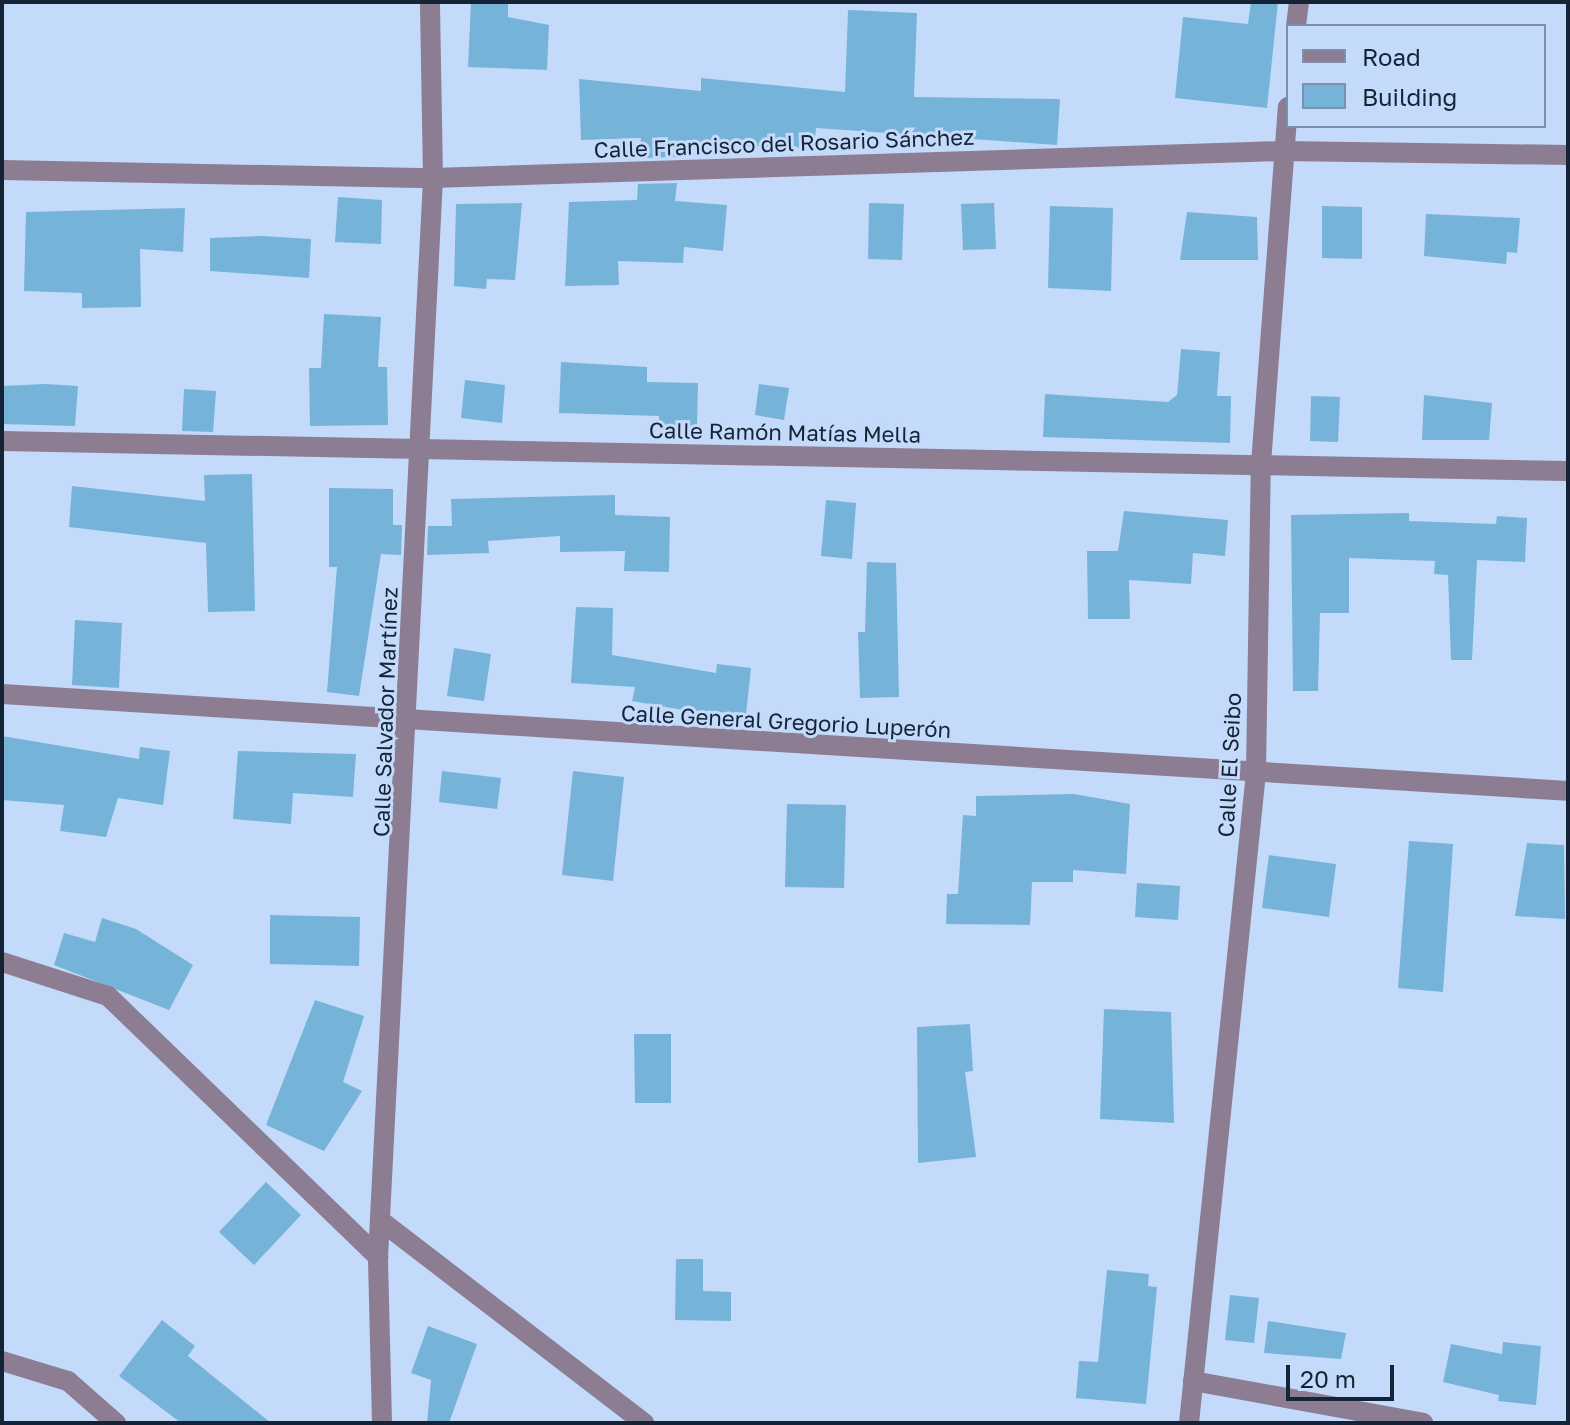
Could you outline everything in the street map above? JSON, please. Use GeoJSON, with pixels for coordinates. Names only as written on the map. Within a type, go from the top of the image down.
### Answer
{"type":"FeatureCollection","features":[{"type":"Feature","properties":{"kind":"street","name":"Calle Salvador Martínez"},"geometry":{"type":"LineString","coordinates":[[382,1423],[378,1257],[410,724],[419,449],[433,178],[430,2]]}},
{"type":"Feature","properties":{"kind":"street"},"geometry":{"type":"LineString","coordinates":[[1296,24],[1299,2]]}},
{"type":"Feature","properties":{"kind":"street","name":"Calle El Seibo"},"geometry":{"type":"LineString","coordinates":[[1189,1423],[1256,772],[1261,464],[1286,125]]}},
{"type":"Feature","properties":{"kind":"street","name":"Calle Francisco del Rosario Sánchez"},"geometry":{"type":"LineString","coordinates":[[2,170],[433,178],[1283,151],[1568,155]]}},
{"type":"Feature","properties":{"kind":"street","name":"Calle Ramón Matías Mella"},"geometry":{"type":"LineString","coordinates":[[2,441],[1568,471]]}},
{"type":"Feature","properties":{"kind":"street","name":"Calle General Gregorio Luperón"},"geometry":{"type":"LineString","coordinates":[[2,694],[410,724],[1568,791]]}},
{"type":"Feature","properties":{"kind":"street"},"geometry":{"type":"LineString","coordinates":[[2,962],[108,996],[378,1257]]}},
{"type":"Feature","properties":{"kind":"street"},"geometry":{"type":"LineString","coordinates":[[381,1221],[644,1423]]}},
{"type":"Feature","properties":{"kind":"street"},"geometry":{"type":"LineString","coordinates":[[2,1361],[68,1381],[116,1423]]}},
{"type":"Feature","properties":{"kind":"street"},"geometry":{"type":"LineString","coordinates":[[1193,1381],[1423,1423]]}},
{"type":"Feature","properties":{"kind":"building"},"geometry":{"type":"Polygon","coordinates":[[[471,2],[508,3],[508,17],[549,25],[547,70],[468,67],[471,2]]]}},
{"type":"Feature","properties":{"kind":"building"},"geometry":{"type":"Polygon","coordinates":[[[1251,2],[1278,2],[1267,108],[1175,98],[1183,17],[1248,24],[1251,2]]]}},
{"type":"Feature","properties":{"kind":"building"},"geometry":{"type":"Polygon","coordinates":[[[848,10],[917,13],[914,97],[1060,99],[1057,145],[816,128],[814,148],[679,145],[678,157],[639,158],[641,138],[581,140],[579,79],[701,91],[701,78],[845,92],[848,10]]]}},
{"type":"Feature","properties":{"kind":"building"},"geometry":{"type":"Polygon","coordinates":[[[677,183],[675,201],[727,205],[723,251],[684,247],[683,263],[618,261],[619,285],[565,286],[569,202],[637,200],[638,184],[677,183]]]}},
{"type":"Feature","properties":{"kind":"building"},"geometry":{"type":"Polygon","coordinates":[[[338,197],[382,200],[381,244],[335,242],[338,197]]]}},
{"type":"Feature","properties":{"kind":"building"},"geometry":{"type":"Polygon","coordinates":[[[522,203],[515,280],[487,279],[486,289],[454,286],[456,204],[522,203]]]}},
{"type":"Feature","properties":{"kind":"building"},"geometry":{"type":"Polygon","coordinates":[[[869,203],[904,204],[902,260],[868,259],[869,203]]]}},
{"type":"Feature","properties":{"kind":"building"},"geometry":{"type":"Polygon","coordinates":[[[994,203],[996,249],[963,250],[961,204],[994,203]]]}},
{"type":"Feature","properties":{"kind":"building"},"geometry":{"type":"Polygon","coordinates":[[[1050,206],[1113,208],[1111,291],[1048,288],[1050,206]]]}},
{"type":"Feature","properties":{"kind":"building"},"geometry":{"type":"Polygon","coordinates":[[[1322,206],[1362,207],[1362,259],[1322,258],[1322,206]]]}},
{"type":"Feature","properties":{"kind":"building"},"geometry":{"type":"Polygon","coordinates":[[[185,208],[183,252],[140,249],[141,307],[82,308],[82,293],[24,291],[26,212],[185,208]]]}},
{"type":"Feature","properties":{"kind":"building"},"geometry":{"type":"Polygon","coordinates":[[[1187,212],[1257,217],[1258,260],[1180,260],[1187,212]]]}},
{"type":"Feature","properties":{"kind":"building"},"geometry":{"type":"Polygon","coordinates":[[[1426,214],[1520,218],[1517,253],[1507,252],[1506,264],[1424,256],[1426,214]]]}},
{"type":"Feature","properties":{"kind":"building"},"geometry":{"type":"Polygon","coordinates":[[[262,236],[311,239],[309,278],[210,271],[210,238],[262,236]]]}},
{"type":"Feature","properties":{"kind":"building"},"geometry":{"type":"Polygon","coordinates":[[[324,314],[381,317],[378,367],[387,367],[388,425],[310,426],[309,368],[321,368],[324,314]]]}},
{"type":"Feature","properties":{"kind":"building"},"geometry":{"type":"Polygon","coordinates":[[[1181,349],[1220,352],[1217,396],[1231,396],[1230,443],[1043,437],[1045,394],[1168,402],[1177,395],[1181,349]]]}},
{"type":"Feature","properties":{"kind":"building"},"geometry":{"type":"Polygon","coordinates":[[[561,362],[647,367],[647,382],[698,383],[697,426],[659,426],[659,416],[559,413],[561,362]]]}},
{"type":"Feature","properties":{"kind":"building"},"geometry":{"type":"Polygon","coordinates":[[[465,380],[505,385],[502,423],[461,418],[465,380]]]}},
{"type":"Feature","properties":{"kind":"building"},"geometry":{"type":"Polygon","coordinates":[[[759,384],[789,388],[784,420],[755,415],[759,384]]]}},
{"type":"Feature","properties":{"kind":"building"},"geometry":{"type":"Polygon","coordinates":[[[2,386],[78,386],[75,426],[2,424],[2,386]]]}},
{"type":"Feature","properties":{"kind":"building"},"geometry":{"type":"Polygon","coordinates":[[[184,389],[216,391],[213,432],[182,431],[184,389]]]}},
{"type":"Feature","properties":{"kind":"building"},"geometry":{"type":"Polygon","coordinates":[[[1424,395],[1492,403],[1489,440],[1422,440],[1424,395]]]}},
{"type":"Feature","properties":{"kind":"building"},"geometry":{"type":"Polygon","coordinates":[[[1311,396],[1340,397],[1338,442],[1310,441],[1311,396]]]}},
{"type":"Feature","properties":{"kind":"building"},"geometry":{"type":"Polygon","coordinates":[[[252,474],[255,611],[208,612],[206,543],[69,527],[72,486],[205,501],[204,475],[252,474]]]}},
{"type":"Feature","properties":{"kind":"building"},"geometry":{"type":"Polygon","coordinates":[[[329,488],[393,489],[393,525],[402,525],[401,555],[381,554],[359,696],[327,692],[337,567],[329,567],[329,488]]]}},
{"type":"Feature","properties":{"kind":"building"},"geometry":{"type":"Polygon","coordinates":[[[615,495],[615,515],[670,517],[669,572],[624,571],[625,551],[560,552],[560,536],[488,541],[489,553],[427,555],[428,526],[452,526],[451,499],[615,495]]]}},
{"type":"Feature","properties":{"kind":"building"},"geometry":{"type":"Polygon","coordinates":[[[826,500],[856,503],[852,559],[821,556],[826,500]]]}},
{"type":"Feature","properties":{"kind":"building"},"geometry":{"type":"Polygon","coordinates":[[[1124,511],[1228,520],[1225,556],[1193,553],[1191,584],[1129,580],[1130,619],[1088,619],[1087,551],[1118,551],[1124,511]]]}},
{"type":"Feature","properties":{"kind":"building"},"geometry":{"type":"Polygon","coordinates":[[[1409,513],[1409,521],[1496,524],[1497,516],[1527,518],[1525,562],[1477,560],[1472,660],[1451,660],[1448,575],[1434,574],[1435,561],[1349,558],[1349,613],[1320,613],[1318,691],[1293,691],[1291,515],[1409,513]]]}},
{"type":"Feature","properties":{"kind":"building"},"geometry":{"type":"Polygon","coordinates":[[[867,562],[896,563],[899,697],[860,698],[858,632],[865,632],[867,562]]]}},
{"type":"Feature","properties":{"kind":"building"},"geometry":{"type":"Polygon","coordinates":[[[576,607],[613,608],[612,655],[716,673],[717,664],[751,668],[746,714],[683,710],[632,701],[635,687],[571,683],[576,607]]]}},
{"type":"Feature","properties":{"kind":"building"},"geometry":{"type":"Polygon","coordinates":[[[75,620],[122,623],[119,688],[72,685],[75,620]]]}},
{"type":"Feature","properties":{"kind":"building"},"geometry":{"type":"Polygon","coordinates":[[[454,648],[491,654],[484,701],[447,696],[454,648]]]}},
{"type":"Feature","properties":{"kind":"building"},"geometry":{"type":"Polygon","coordinates":[[[2,736],[139,759],[140,747],[170,751],[163,805],[118,798],[106,837],[60,831],[64,805],[2,800],[2,736]]]}},
{"type":"Feature","properties":{"kind":"building"},"geometry":{"type":"Polygon","coordinates":[[[238,751],[356,754],[353,797],[293,793],[291,824],[233,819],[238,751]]]}},
{"type":"Feature","properties":{"kind":"building"},"geometry":{"type":"Polygon","coordinates":[[[442,771],[501,778],[497,809],[439,802],[442,771]]]}},
{"type":"Feature","properties":{"kind":"building"},"geometry":{"type":"Polygon","coordinates":[[[573,771],[624,777],[613,881],[562,875],[573,771]]]}},
{"type":"Feature","properties":{"kind":"building"},"geometry":{"type":"Polygon","coordinates":[[[1074,794],[1130,804],[1126,874],[1073,870],[1073,882],[1032,882],[1030,925],[946,924],[947,894],[958,894],[963,815],[976,816],[976,796],[1074,794]]]}},
{"type":"Feature","properties":{"kind":"building"},"geometry":{"type":"Polygon","coordinates":[[[787,804],[846,805],[844,888],[785,887],[787,804]]]}},
{"type":"Feature","properties":{"kind":"building"},"geometry":{"type":"Polygon","coordinates":[[[1409,841],[1453,844],[1443,992],[1398,988],[1409,841]]]}},
{"type":"Feature","properties":{"kind":"building"},"geometry":{"type":"Polygon","coordinates":[[[1527,843],[1564,845],[1565,919],[1515,916],[1527,843]]]}},
{"type":"Feature","properties":{"kind":"building"},"geometry":{"type":"Polygon","coordinates":[[[1269,855],[1336,864],[1329,917],[1262,908],[1269,855]]]}},
{"type":"Feature","properties":{"kind":"building"},"geometry":{"type":"Polygon","coordinates":[[[1137,883],[1180,886],[1178,920],[1135,917],[1137,883]]]}},
{"type":"Feature","properties":{"kind":"building"},"geometry":{"type":"Polygon","coordinates":[[[270,915],[360,917],[359,966],[270,964],[270,915]]]}},
{"type":"Feature","properties":{"kind":"building"},"geometry":{"type":"Polygon","coordinates":[[[102,918],[136,929],[193,965],[169,1010],[54,965],[64,933],[95,942],[102,918]]]}},
{"type":"Feature","properties":{"kind":"building"},"geometry":{"type":"Polygon","coordinates":[[[315,1000],[364,1016],[343,1082],[362,1091],[324,1151],[266,1125],[315,1000]]]}},
{"type":"Feature","properties":{"kind":"building"},"geometry":{"type":"Polygon","coordinates":[[[1104,1009],[1171,1012],[1174,1123],[1100,1119],[1104,1009]]]}},
{"type":"Feature","properties":{"kind":"building"},"geometry":{"type":"Polygon","coordinates":[[[970,1024],[973,1071],[965,1072],[976,1157],[918,1163],[917,1027],[970,1024]]]}},
{"type":"Feature","properties":{"kind":"building"},"geometry":{"type":"Polygon","coordinates":[[[634,1034],[671,1034],[671,1103],[635,1103],[634,1034]]]}},
{"type":"Feature","properties":{"kind":"building"},"geometry":{"type":"Polygon","coordinates":[[[266,1182],[301,1215],[254,1265],[219,1232],[266,1182]]]}},
{"type":"Feature","properties":{"kind":"building"},"geometry":{"type":"Polygon","coordinates":[[[676,1259],[703,1259],[703,1291],[731,1292],[731,1321],[675,1320],[676,1259]]]}},
{"type":"Feature","properties":{"kind":"building"},"geometry":{"type":"Polygon","coordinates":[[[1107,1270],[1149,1274],[1148,1286],[1157,1287],[1146,1404],[1076,1398],[1079,1361],[1098,1362],[1107,1270]]]}},
{"type":"Feature","properties":{"kind":"building"},"geometry":{"type":"Polygon","coordinates":[[[1230,1295],[1259,1298],[1254,1343],[1225,1340],[1230,1295]]]}},
{"type":"Feature","properties":{"kind":"building"},"geometry":{"type":"Polygon","coordinates":[[[162,1320],[195,1346],[188,1356],[271,1423],[181,1423],[119,1376],[162,1320]]]}},
{"type":"Feature","properties":{"kind":"building"},"geometry":{"type":"Polygon","coordinates":[[[1268,1321],[1346,1333],[1341,1359],[1264,1353],[1268,1321]]]}},
{"type":"Feature","properties":{"kind":"building"},"geometry":{"type":"Polygon","coordinates":[[[428,1326],[477,1344],[449,1423],[427,1423],[431,1380],[411,1373],[428,1326]]]}},
{"type":"Feature","properties":{"kind":"building"},"geometry":{"type":"Polygon","coordinates":[[[1503,1342],[1541,1346],[1536,1405],[1498,1401],[1499,1395],[1443,1382],[1451,1344],[1502,1354],[1503,1342]]]}}]}
